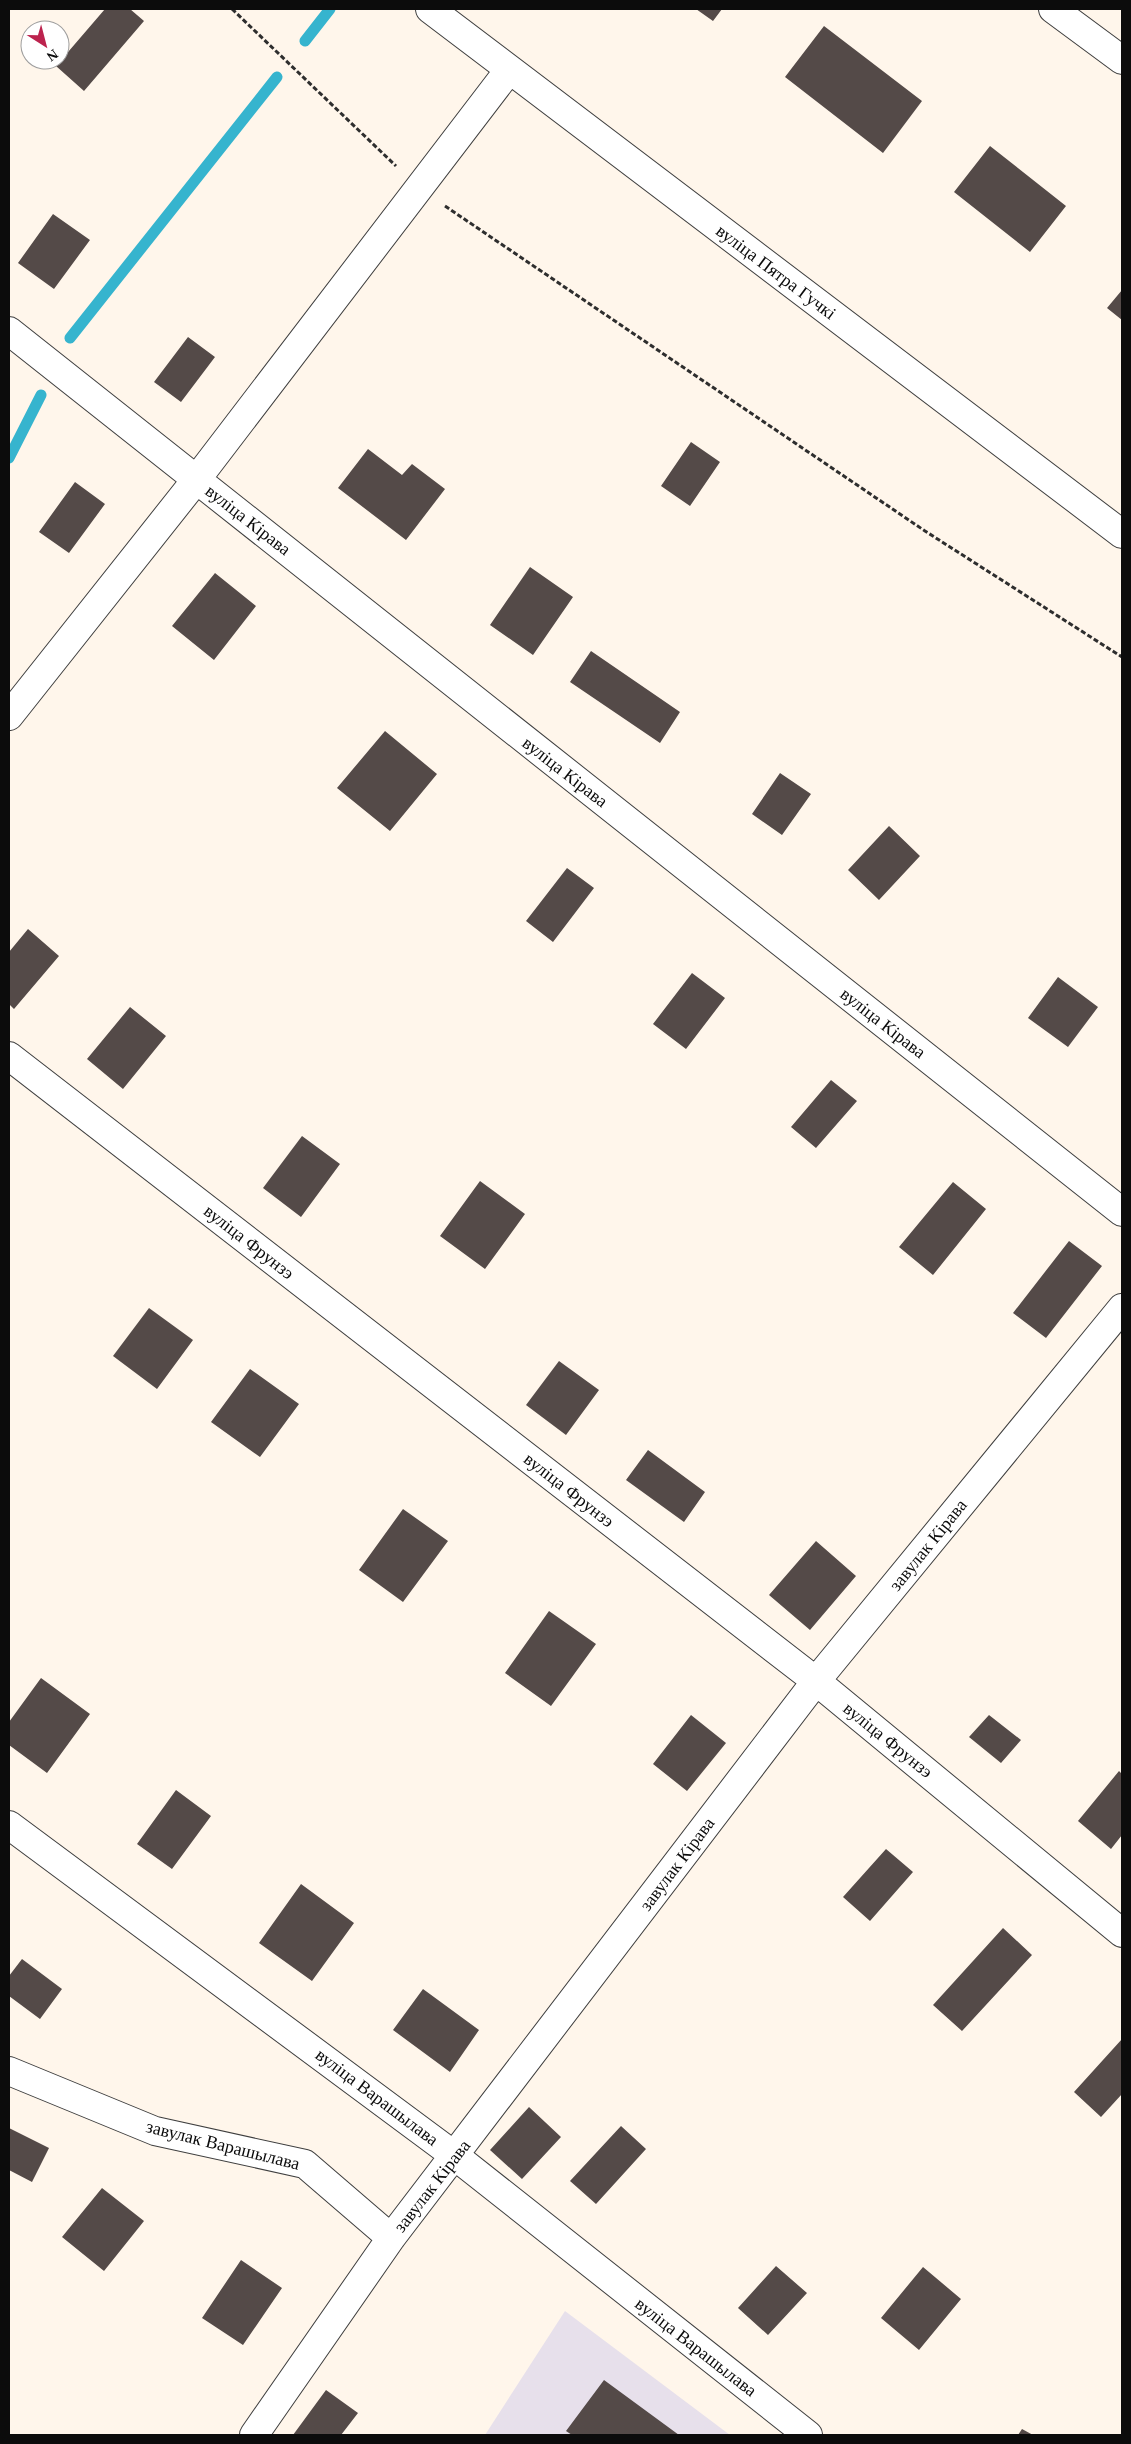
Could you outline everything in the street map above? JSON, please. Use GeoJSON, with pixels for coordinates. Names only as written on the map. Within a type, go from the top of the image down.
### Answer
{"type":"FeatureCollection","features":[{"type":"Feature","properties":{"kind":"street","name":"вуліца Пятра Гучкі"},"geometry":{"type":"LineString","coordinates":[[430,9],[1122,534]]}},
{"type":"Feature","properties":{"kind":"street"},"geometry":{"type":"LineString","coordinates":[[1053,9],[1122,60]]}},
{"type":"Feature","properties":{"kind":"street"},"geometry":{"type":"LineString","coordinates":[[9,716],[196,480],[509,70]]}},
{"type":"Feature","properties":{"kind":"street","name":"вуліца Кірава"},"geometry":{"type":"LineString","coordinates":[[9,331],[1122,1212]]}},
{"type":"Feature","properties":{"kind":"street","name":"вуліца Фрунзэ"},"geometry":{"type":"LineString","coordinates":[[9,1056],[816,1681],[1122,1933]]}},
{"type":"Feature","properties":{"kind":"street","name":"завулак Кірава"},"geometry":{"type":"LineString","coordinates":[[254,2435],[391,2238],[816,1681],[1122,1308]]}},
{"type":"Feature","properties":{"kind":"street","name":"вуліца Варашылава"},"geometry":{"type":"LineString","coordinates":[[9,1825],[455,2156],[808,2435]]}},
{"type":"Feature","properties":{"kind":"street","name":"завулак Варашылава"},"geometry":{"type":"LineString","coordinates":[[9,2071],[155,2131],[305,2164],[391,2238]]}},
{"type":"Feature","properties":{"kind":"path"},"geometry":{"type":"LineString","coordinates":[[232,9],[418,187],[925,531],[1122,657]]}},
{"type":"Feature","properties":{"kind":"shaded area"},"geometry":{"type":"Polygon","coordinates":[[[565,2311],[730,2435],[485,2435],[565,2311]]]}},
{"type":"Feature","properties":{"kind":"building"},"geometry":{"type":"Polygon","coordinates":[[[105,9],[130,9],[144,21],[84,91],[60,70],[70,70],[70,50],[105,9]]]}},
{"type":"Feature","properties":{"kind":"building"},"geometry":{"type":"Polygon","coordinates":[[[696,9],[722,9],[713,21],[696,9]]]}},
{"type":"Feature","properties":{"kind":"building"},"geometry":{"type":"Polygon","coordinates":[[[824,26],[922,101],[883,153],[785,77],[824,26]]]}},
{"type":"Feature","properties":{"kind":"building"},"geometry":{"type":"Polygon","coordinates":[[[990,146],[1066,206],[1030,252],[954,192],[990,146]]]}},
{"type":"Feature","properties":{"kind":"building"},"geometry":{"type":"Polygon","coordinates":[[[53,214],[90,240],[54,289],[18,263],[53,214]]]}},
{"type":"Feature","properties":{"kind":"building"},"geometry":{"type":"Polygon","coordinates":[[[1122,290],[1122,320],[1107,308],[1122,290]]]}},
{"type":"Feature","properties":{"kind":"building"},"geometry":{"type":"Polygon","coordinates":[[[188,337],[215,357],[181,402],[154,382],[188,337]]]}},
{"type":"Feature","properties":{"kind":"building"},"geometry":{"type":"Polygon","coordinates":[[[691,442],[720,462],[690,506],[661,486],[691,442]]]}},
{"type":"Feature","properties":{"kind":"building"},"geometry":{"type":"Polygon","coordinates":[[[368,449],[402,475],[412,464],[445,489],[406,540],[338,488],[368,449]]]}},
{"type":"Feature","properties":{"kind":"building"},"geometry":{"type":"Polygon","coordinates":[[[75,482],[105,504],[69,553],[39,532],[75,482]]]}},
{"type":"Feature","properties":{"kind":"building"},"geometry":{"type":"Polygon","coordinates":[[[530,567],[573,597],[533,655],[490,625],[530,567]]]}},
{"type":"Feature","properties":{"kind":"building"},"geometry":{"type":"Polygon","coordinates":[[[215,573],[256,606],[214,660],[172,626],[215,573]]]}},
{"type":"Feature","properties":{"kind":"building"},"geometry":{"type":"Polygon","coordinates":[[[591,651],[680,712],[660,743],[570,682],[591,651]]]}},
{"type":"Feature","properties":{"kind":"building"},"geometry":{"type":"Polygon","coordinates":[[[385,731],[437,774],[390,831],[337,788],[385,731]]]}},
{"type":"Feature","properties":{"kind":"building"},"geometry":{"type":"Polygon","coordinates":[[[780,773],[811,794],[782,835],[752,814],[780,773]]]}},
{"type":"Feature","properties":{"kind":"building"},"geometry":{"type":"Polygon","coordinates":[[[889,826],[920,856],[879,900],[848,870],[889,826]]]}},
{"type":"Feature","properties":{"kind":"building"},"geometry":{"type":"Polygon","coordinates":[[[567,868],[594,888],[553,942],[526,921],[567,868]]]}},
{"type":"Feature","properties":{"kind":"building"},"geometry":{"type":"Polygon","coordinates":[[[28,929],[59,956],[14,1009],[9,1004],[9,952],[28,929]]]}},
{"type":"Feature","properties":{"kind":"building"},"geometry":{"type":"Polygon","coordinates":[[[692,973],[725,998],[686,1049],[653,1024],[692,973]]]}},
{"type":"Feature","properties":{"kind":"building"},"geometry":{"type":"Polygon","coordinates":[[[1058,977],[1098,1007],[1068,1047],[1028,1018],[1058,977]]]}},
{"type":"Feature","properties":{"kind":"building"},"geometry":{"type":"Polygon","coordinates":[[[130,1007],[166,1036],[123,1089],[87,1059],[130,1007]]]}},
{"type":"Feature","properties":{"kind":"building"},"geometry":{"type":"Polygon","coordinates":[[[831,1080],[857,1101],[816,1148],[791,1127],[831,1080]]]}},
{"type":"Feature","properties":{"kind":"building"},"geometry":{"type":"Polygon","coordinates":[[[302,1136],[340,1164],[301,1217],[263,1188],[302,1136]]]}},
{"type":"Feature","properties":{"kind":"building"},"geometry":{"type":"Polygon","coordinates":[[[480,1181],[525,1214],[485,1269],[440,1236],[480,1181]]]}},
{"type":"Feature","properties":{"kind":"building"},"geometry":{"type":"Polygon","coordinates":[[[953,1182],[986,1209],[933,1275],[899,1247],[953,1182]]]}},
{"type":"Feature","properties":{"kind":"building"},"geometry":{"type":"Polygon","coordinates":[[[1069,1241],[1102,1266],[1046,1338],[1013,1313],[1069,1241]]]}},
{"type":"Feature","properties":{"kind":"building"},"geometry":{"type":"Polygon","coordinates":[[[149,1308],[193,1340],[157,1389],[113,1356],[149,1308]]]}},
{"type":"Feature","properties":{"kind":"building"},"geometry":{"type":"Polygon","coordinates":[[[559,1361],[599,1390],[566,1435],[526,1405],[559,1361]]]}},
{"type":"Feature","properties":{"kind":"building"},"geometry":{"type":"Polygon","coordinates":[[[250,1369],[299,1404],[260,1457],[211,1422],[250,1369]]]}},
{"type":"Feature","properties":{"kind":"building"},"geometry":{"type":"Polygon","coordinates":[[[648,1450],[705,1492],[684,1522],[626,1480],[648,1450]]]}},
{"type":"Feature","properties":{"kind":"building"},"geometry":{"type":"Polygon","coordinates":[[[403,1509],[448,1541],[403,1602],[359,1570],[403,1509]]]}},
{"type":"Feature","properties":{"kind":"building"},"geometry":{"type":"Polygon","coordinates":[[[816,1541],[856,1576],[810,1630],[769,1595],[816,1541]]]}},
{"type":"Feature","properties":{"kind":"building"},"geometry":{"type":"Polygon","coordinates":[[[549,1611],[596,1644],[551,1706],[505,1673],[549,1611]]]}},
{"type":"Feature","properties":{"kind":"building"},"geometry":{"type":"Polygon","coordinates":[[[41,1678],[90,1714],[47,1773],[9,1745],[9,1722],[41,1678]]]}},
{"type":"Feature","properties":{"kind":"building"},"geometry":{"type":"Polygon","coordinates":[[[691,1715],[726,1743],[687,1791],[653,1764],[691,1715]]]}},
{"type":"Feature","properties":{"kind":"building"},"geometry":{"type":"Polygon","coordinates":[[[989,1715],[1021,1740],[1001,1763],[969,1737],[989,1715]]]}},
{"type":"Feature","properties":{"kind":"building"},"geometry":{"type":"Polygon","coordinates":[[[1119,1771],[1122,1774],[1122,1835],[1111,1849],[1078,1821],[1119,1771]]]}},
{"type":"Feature","properties":{"kind":"building"},"geometry":{"type":"Polygon","coordinates":[[[176,1790],[211,1816],[172,1869],[137,1844],[176,1790]]]}},
{"type":"Feature","properties":{"kind":"building"},"geometry":{"type":"Polygon","coordinates":[[[886,1849],[913,1872],[870,1921],[843,1897],[886,1849]]]}},
{"type":"Feature","properties":{"kind":"building"},"geometry":{"type":"Polygon","coordinates":[[[301,1884],[354,1923],[312,1981],[259,1943],[301,1884]]]}},
{"type":"Feature","properties":{"kind":"building"},"geometry":{"type":"Polygon","coordinates":[[[1003,1928],[1032,1955],[962,2031],[933,2005],[1003,1928]]]}},
{"type":"Feature","properties":{"kind":"building"},"geometry":{"type":"Polygon","coordinates":[[[22,1959],[62,1989],[40,2019],[9,1996],[9,1976],[22,1959]]]}},
{"type":"Feature","properties":{"kind":"building"},"geometry":{"type":"Polygon","coordinates":[[[423,1989],[479,2030],[450,2072],[393,2030],[423,1989]]]}},
{"type":"Feature","properties":{"kind":"building"},"geometry":{"type":"Polygon","coordinates":[[[1122,2039],[1122,2094],[1101,2117],[1074,2092],[1122,2039]]]}},
{"type":"Feature","properties":{"kind":"building"},"geometry":{"type":"Polygon","coordinates":[[[529,2107],[561,2137],[522,2179],[490,2150],[529,2107]]]}},
{"type":"Feature","properties":{"kind":"building"},"geometry":{"type":"Polygon","coordinates":[[[621,2126],[646,2149],[596,2204],[570,2181],[621,2126]]]}},
{"type":"Feature","properties":{"kind":"building"},"geometry":{"type":"Polygon","coordinates":[[[9,2128],[49,2148],[32,2182],[9,2170],[9,2128]]]}},
{"type":"Feature","properties":{"kind":"building"},"geometry":{"type":"Polygon","coordinates":[[[102,2188],[144,2221],[104,2271],[62,2237],[102,2188]]]}},
{"type":"Feature","properties":{"kind":"building"},"geometry":{"type":"Polygon","coordinates":[[[241,2260],[282,2288],[243,2345],[202,2318],[241,2260]]]}},
{"type":"Feature","properties":{"kind":"building"},"geometry":{"type":"Polygon","coordinates":[[[776,2266],[807,2293],[768,2335],[738,2308],[776,2266]]]}},
{"type":"Feature","properties":{"kind":"building"},"geometry":{"type":"Polygon","coordinates":[[[923,2267],[961,2299],[919,2350],[881,2318],[923,2267]]]}},
{"type":"Feature","properties":{"kind":"building"},"geometry":{"type":"Polygon","coordinates":[[[604,2380],[679,2435],[572,2435],[566,2431],[604,2380]]]}},
{"type":"Feature","properties":{"kind":"building"},"geometry":{"type":"Polygon","coordinates":[[[326,2390],[358,2413],[341,2435],[293,2435],[326,2390]]]}},
{"type":"Feature","properties":{"kind":"building"},"geometry":{"type":"Polygon","coordinates":[[[1022,2429],[1033,2435],[1018,2435],[1022,2429]]]}},
{"type":"Feature","properties":{"kind":"waterway"},"geometry":{"type":"LineString","coordinates":[[305,41],[330,9]]}},
{"type":"Feature","properties":{"kind":"waterway"},"geometry":{"type":"LineString","coordinates":[[70,338],[277,77]]}},
{"type":"Feature","properties":{"kind":"waterway"},"geometry":{"type":"LineString","coordinates":[[9,458],[41,395]]}}]}
